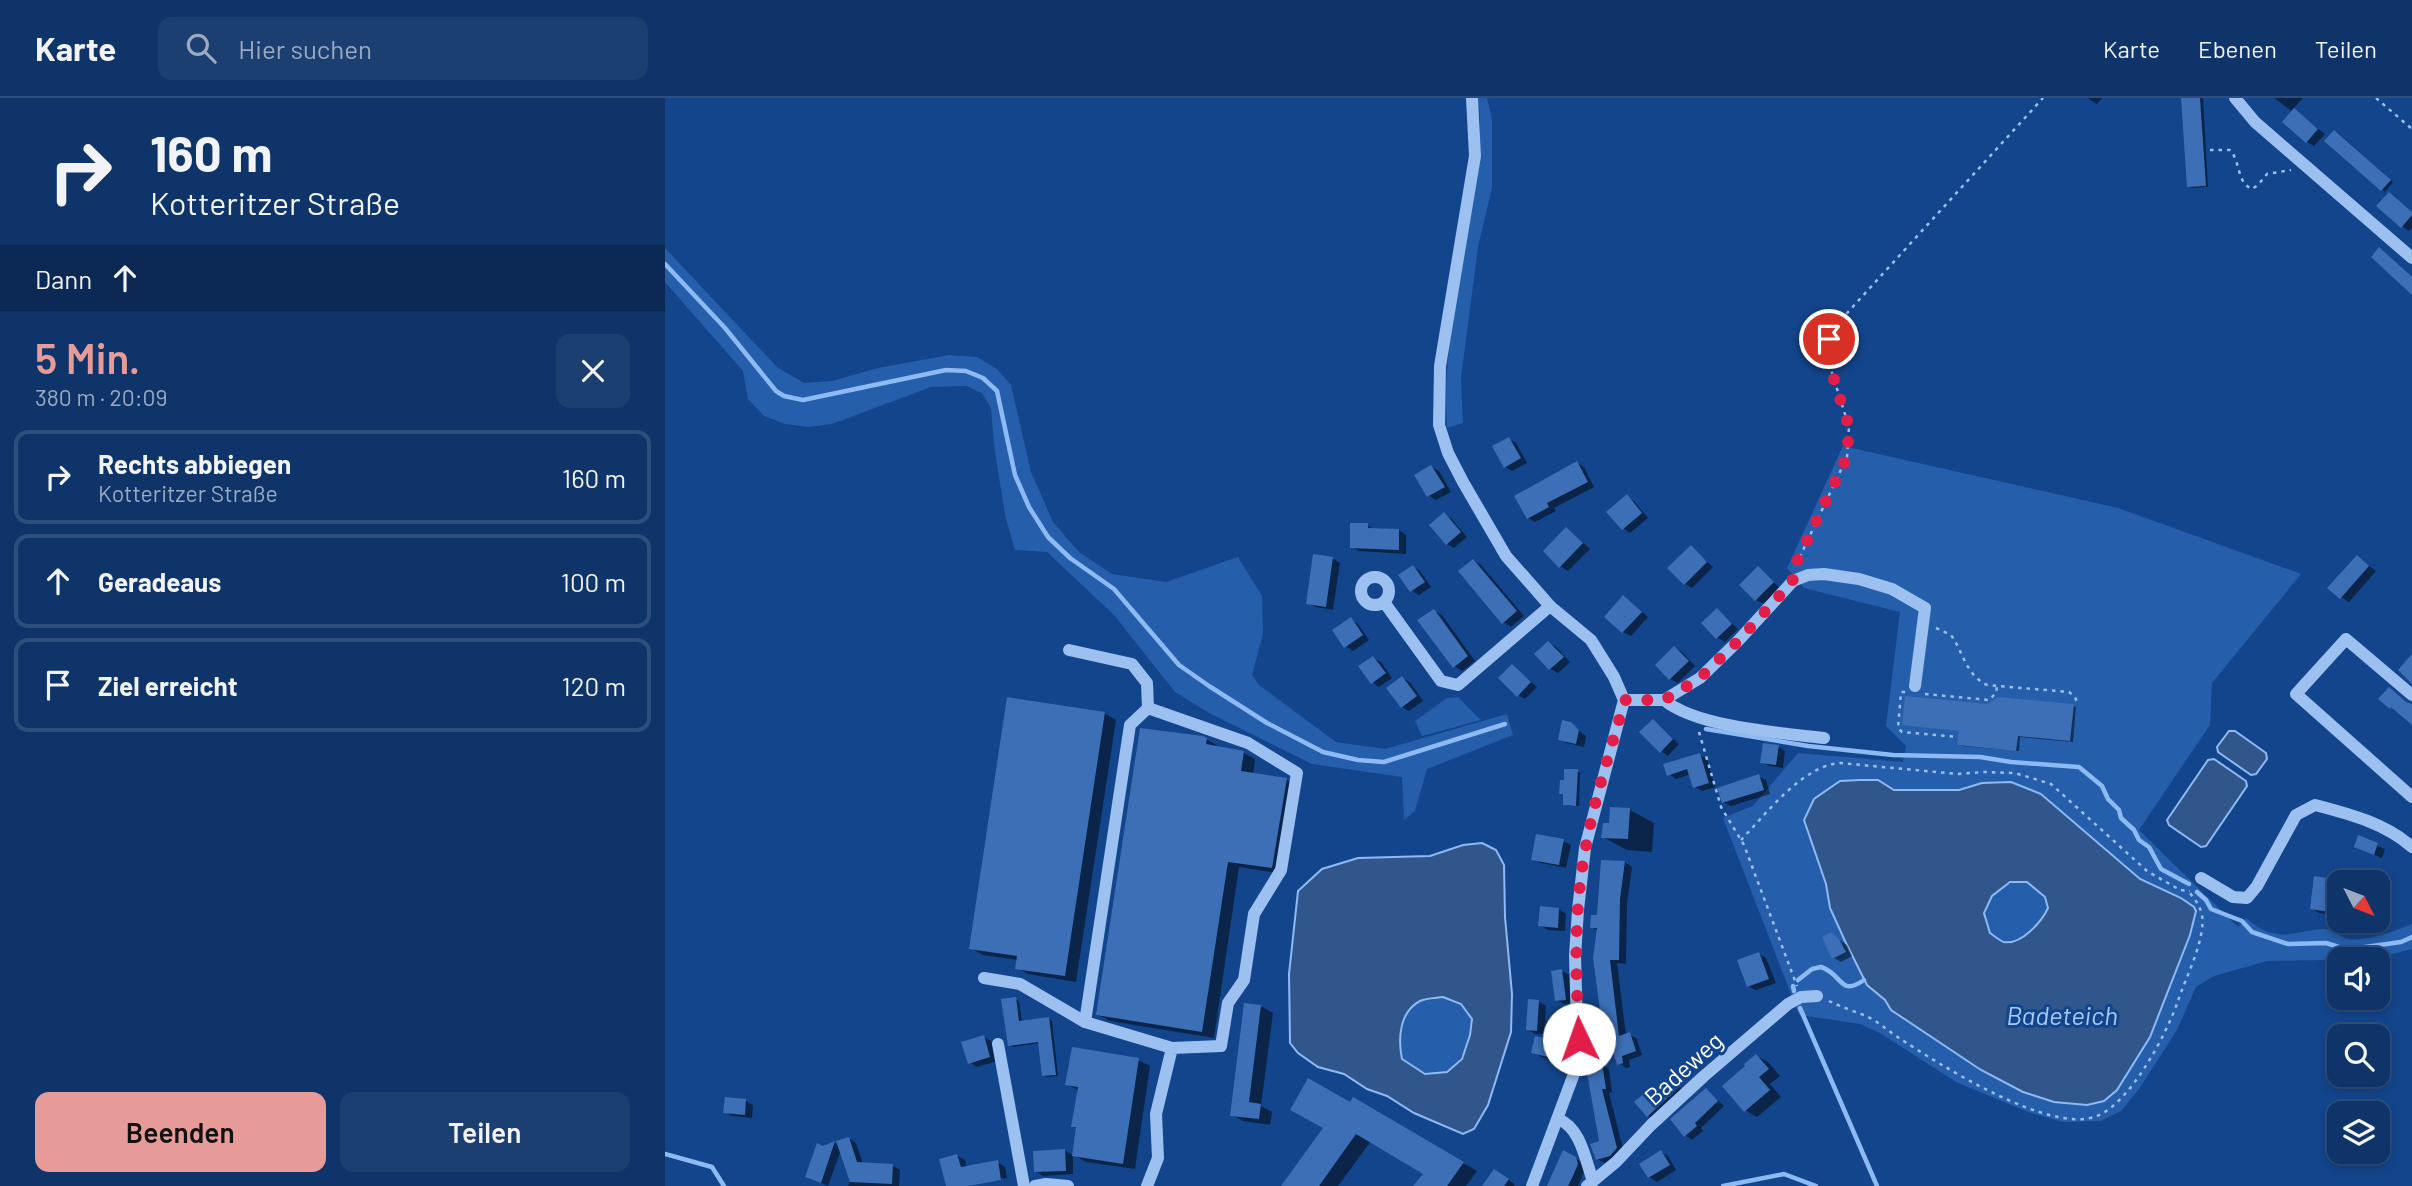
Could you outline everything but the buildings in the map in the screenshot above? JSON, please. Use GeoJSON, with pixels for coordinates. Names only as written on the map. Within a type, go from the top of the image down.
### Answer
{"type":"FeatureCollection","features":[{"type":"Feature","properties":{"kind":"street"},"geometry":{"type":"LineString","coordinates":[[1472,98],[1475,156],[1440,366],[1439,425],[1448,453],[1506,556],[1550,606],[1591,640],[1625,700],[1585,848],[1575,956],[1578,1063],[1532,1186]]}},
{"type":"Feature","properties":{"kind":"street"},"geometry":{"type":"LineString","coordinates":[[2235,98],[2255,122],[2412,258]]}},
{"type":"Feature","properties":{"kind":"street"},"geometry":{"type":"LineString","coordinates":[[1625,700],[1664,700],[1700,678],[1793,581],[1808,575],[1824,574],[1859,579],[1892,589],[1925,608],[1916,686]]}},
{"type":"Feature","properties":{"kind":"street"},"geometry":{"type":"LineString","coordinates":[[1384,602],[1441,681],[1458,685],[1550,606]]}},
{"type":"Feature","properties":{"kind":"street"},"geometry":{"type":"LineString","coordinates":[[2412,695],[2346,639],[2296,694],[2412,797]]}},
{"type":"Feature","properties":{"kind":"street"},"geometry":{"type":"LineString","coordinates":[[1069,650],[1132,664],[1147,683],[1147,708],[1130,725],[1086,1022]]}},
{"type":"Feature","properties":{"kind":"street"},"geometry":{"type":"LineString","coordinates":[[1664,700],[1676,710],[1695,716],[1764,731],[1824,738]]}},
{"type":"Feature","properties":{"kind":"street"},"geometry":{"type":"LineString","coordinates":[[984,978],[1020,984],[1086,1022],[1171,1048],[1221,1046],[1228,1003],[1244,980],[1254,914],[1281,870],[1297,773],[1248,743],[1147,708]]}},
{"type":"Feature","properties":{"kind":"street"},"geometry":{"type":"LineString","coordinates":[[2201,878],[2233,898],[2247,898],[2257,886],[2297,815],[2315,805],[2371,822],[2399,836],[2412,847]]}},
{"type":"Feature","properties":{"kind":"street","name":"Badeweg"},"geometry":{"type":"LineString","coordinates":[[1590,1184],[1616,1162],[1651,1125],[1788,1004],[1801,998],[1817,996]]}},
{"type":"Feature","properties":{"kind":"street"},"geometry":{"type":"LineString","coordinates":[[998,1044],[1024,1186]]}},
{"type":"Feature","properties":{"kind":"street"},"geometry":{"type":"LineString","coordinates":[[1147,1186],[1158,1158],[1156,1114],[1171,1048]]}},
{"type":"Feature","properties":{"kind":"street"},"geometry":{"type":"LineString","coordinates":[[1558,1119],[1567,1123],[1577,1134],[1590,1184]]}},
{"type":"Feature","properties":{"kind":"street"},"geometry":{"type":"LineString","coordinates":[[1035,1186],[1069,1186]]}},
{"type":"Feature","properties":{"kind":"path"},"geometry":{"type":"LineString","coordinates":[[1793,581],[1791,574],[1847,457],[1849,427],[1827,357],[1829,339],[1838,323],[2043,98]]}},
{"type":"Feature","properties":{"kind":"path"},"geometry":{"type":"LineString","coordinates":[[2376,98],[2412,129]]}},
{"type":"Feature","properties":{"kind":"path"},"geometry":{"type":"LineString","coordinates":[[2210,150],[2230,150],[2236,156],[2245,186],[2252,189],[2259,185],[2267,174],[2292,170],[2302,162]]}},
{"type":"Feature","properties":{"kind":"path"},"geometry":{"type":"LineString","coordinates":[[1923,625],[1944,630],[1951,635],[1970,672],[1980,681],[1997,686],[2069,692],[2078,705]]}},
{"type":"Feature","properties":{"kind":"path"},"geometry":{"type":"LineString","coordinates":[[1958,737],[1902,732],[1898,728],[1901,692],[1989,700],[1996,693],[1997,686]]}},
{"type":"Feature","properties":{"kind":"path"},"geometry":{"type":"LineString","coordinates":[[1695,716],[1717,797],[1741,839],[1801,998]]}},
{"type":"Feature","properties":{"kind":"path"},"geometry":{"type":"LineString","coordinates":[[1741,839],[1806,775],[1827,764],[1958,774],[2015,773],[2051,784],[2147,871],[2179,890],[2189,892],[2197,902],[2202,917],[2200,939],[2175,1010],[2162,1038],[2134,1084],[2116,1105],[2095,1117],[2073,1118],[2021,1105],[1962,1077],[1868,1016],[1854,1013],[1817,996]]}},
{"type":"Feature","properties":{"kind":"path"},"geometry":{"type":"LineString","coordinates":[[2189,892],[2201,878]]}},
{"type":"Feature","properties":{"kind":"shaded area"},"geometry":{"type":"Polygon","coordinates":[[[1478,98],[1487,98],[1492,119],[1492,188],[1478,247],[1461,378],[1463,423],[1447,428],[1450,340],[1478,158],[1478,98]]]}},
{"type":"Feature","properties":{"kind":"shaded area"},"geometry":{"type":"Polygon","coordinates":[[[665,248],[777,367],[804,383],[832,381],[878,368],[949,355],[977,357],[997,369],[1011,385],[1031,472],[1053,522],[1079,552],[1112,574],[1166,582],[1238,557],[1262,596],[1263,634],[1252,675],[1259,685],[1336,742],[1385,749],[1507,714],[1513,735],[1427,769],[1415,811],[1404,820],[1402,777],[1312,764],[1211,714],[1175,692],[1114,615],[1047,552],[1015,550],[1005,515],[991,408],[982,393],[966,386],[931,387],[832,424],[808,427],[785,424],[764,416],[748,399],[743,371],[665,282],[665,248]]]}},
{"type":"Feature","properties":{"kind":"shaded area"},"geometry":{"type":"Polygon","coordinates":[[[1843,446],[2118,508],[2301,574],[2212,683],[2210,725],[2139,830],[2238,927],[2246,918],[2275,934],[2327,929],[2327,933],[2336,933],[2355,940],[2391,933],[2412,924],[2412,949],[2390,954],[2390,947],[2327,947],[2327,960],[2267,961],[2214,976],[2196,987],[2177,1030],[2139,1089],[2121,1111],[2100,1121],[2063,1122],[2028,1112],[1956,1082],[1880,1033],[1860,1024],[1799,1015],[1723,818],[1753,806],[1798,753],[1903,762],[1906,746],[1886,726],[1900,612],[1804,588],[1787,568],[1843,446]],[[1878,780],[1840,781],[1804,820],[1826,884],[1830,908],[1867,984],[1885,1000],[1891,1010],[1981,1070],[2023,1092],[2054,1102],[2087,1105],[2104,1101],[2117,1090],[2150,1037],[2190,935],[2196,911],[2194,906],[2140,879],[2041,794],[2011,782],[1982,783],[1959,790],[1894,790],[1878,780]]]}},
{"type":"Feature","properties":{"kind":"shaded area"},"geometry":{"type":"Polygon","coordinates":[[[1458,697],[1481,720],[1422,736],[1415,721],[1447,698],[1458,697]]]}},
{"type":"Feature","properties":{"kind":"shaded area"},"geometry":{"type":"Polygon","coordinates":[[[2027,881],[2045,897],[2048,908],[2031,931],[2005,942],[1990,933],[1984,913],[1999,889],[2011,883],[2027,881]]]}},
{"type":"Feature","properties":{"kind":"shaded area"},"geometry":{"type":"Polygon","coordinates":[[[1443,997],[1461,1004],[1472,1019],[1471,1029],[1465,1049],[1455,1065],[1438,1074],[1427,1074],[1402,1059],[1401,1027],[1407,1012],[1419,1001],[1443,997]]]}},
{"type":"Feature","properties":{"kind":"water"},"geometry":{"type":"Polygon","coordinates":[[[2229,731],[2235,731],[2266,753],[2267,759],[2256,774],[2251,775],[2218,752],[2217,747],[2229,731]]]}},
{"type":"Feature","properties":{"kind":"water"},"geometry":{"type":"Polygon","coordinates":[[[2214,759],[2246,781],[2247,786],[2206,846],[2201,847],[2169,825],[2167,820],[2208,760],[2214,759]]]}},
{"type":"Feature","properties":{"kind":"water","name":"Badeteich"},"geometry":{"type":"Polygon","coordinates":[[[1878,780],[1894,790],[1959,790],[1982,783],[2011,782],[2041,794],[2140,879],[2194,907],[2196,911],[2190,935],[2150,1037],[2117,1090],[2104,1101],[2087,1105],[2054,1102],[2023,1092],[1981,1070],[1891,1010],[1885,1000],[1867,985],[1830,908],[1826,884],[1804,820],[1814,799],[1840,781],[1878,780]],[[2010,882],[1992,896],[1984,913],[1990,933],[2002,941],[2011,942],[2024,936],[2048,908],[2045,897],[2027,882],[2010,882]]]}},
{"type":"Feature","properties":{"kind":"water"},"geometry":{"type":"Polygon","coordinates":[[[1482,843],[1496,850],[1504,865],[1505,917],[1512,994],[1511,1032],[1488,1105],[1474,1129],[1463,1134],[1414,1113],[1344,1074],[1318,1067],[1298,1053],[1290,1043],[1289,974],[1298,891],[1322,869],[1358,858],[1430,856],[1463,845],[1482,843]],[[1443,997],[1422,1000],[1413,1006],[1402,1027],[1402,1059],[1425,1074],[1447,1072],[1462,1059],[1472,1019],[1461,1004],[1443,997]]]}},
{"type":"Feature","properties":{"kind":"waterway"},"geometry":{"type":"LineString","coordinates":[[665,264],[725,328],[776,391],[784,396],[803,400],[946,370],[966,371],[983,378],[997,391],[1015,475],[1029,507],[1048,537],[1070,558],[1114,589],[1179,665],[1267,723],[1323,752],[1358,760],[1384,762],[1505,724]]}},
{"type":"Feature","properties":{"kind":"waterway"},"geometry":{"type":"LineString","coordinates":[[1706,729],[1808,746],[1893,755],[1980,757],[2079,767],[2102,786],[2108,799],[2119,810],[2121,818],[2134,830],[2139,840],[2149,847],[2161,869],[2189,884]]}},
{"type":"Feature","properties":{"kind":"waterway"},"geometry":{"type":"LineString","coordinates":[[2197,892],[2211,909],[2242,921],[2252,932],[2288,944],[2326,943],[2345,949],[2401,942],[2412,937]]}},
{"type":"Feature","properties":{"kind":"waterway"},"geometry":{"type":"LineString","coordinates":[[1798,980],[1812,969],[1821,967],[1845,985],[1856,985],[1864,980]]}},
{"type":"Feature","properties":{"kind":"waterway"},"geometry":{"type":"LineString","coordinates":[[1793,986],[1794,991]]}},
{"type":"Feature","properties":{"kind":"waterway"},"geometry":{"type":"LineString","coordinates":[[1800,1008],[1877,1186]]}},
{"type":"Feature","properties":{"kind":"waterway"},"geometry":{"type":"LineString","coordinates":[[665,1154],[712,1167],[724,1186]]}},
{"type":"Feature","properties":{"kind":"waterway"},"geometry":{"type":"LineString","coordinates":[[1723,1186],[1784,1174],[1816,1186]]}},
{"type":"Feature","properties":{"kind":"route"},"geometry":{"type":"LineString","coordinates":[[1579,1039],[1575,956],[1585,848],[1625,700],[1664,700],[1700,678],[1793,581],[1791,574],[1847,457],[1849,427],[1827,357],[1829,339]]}}]}
